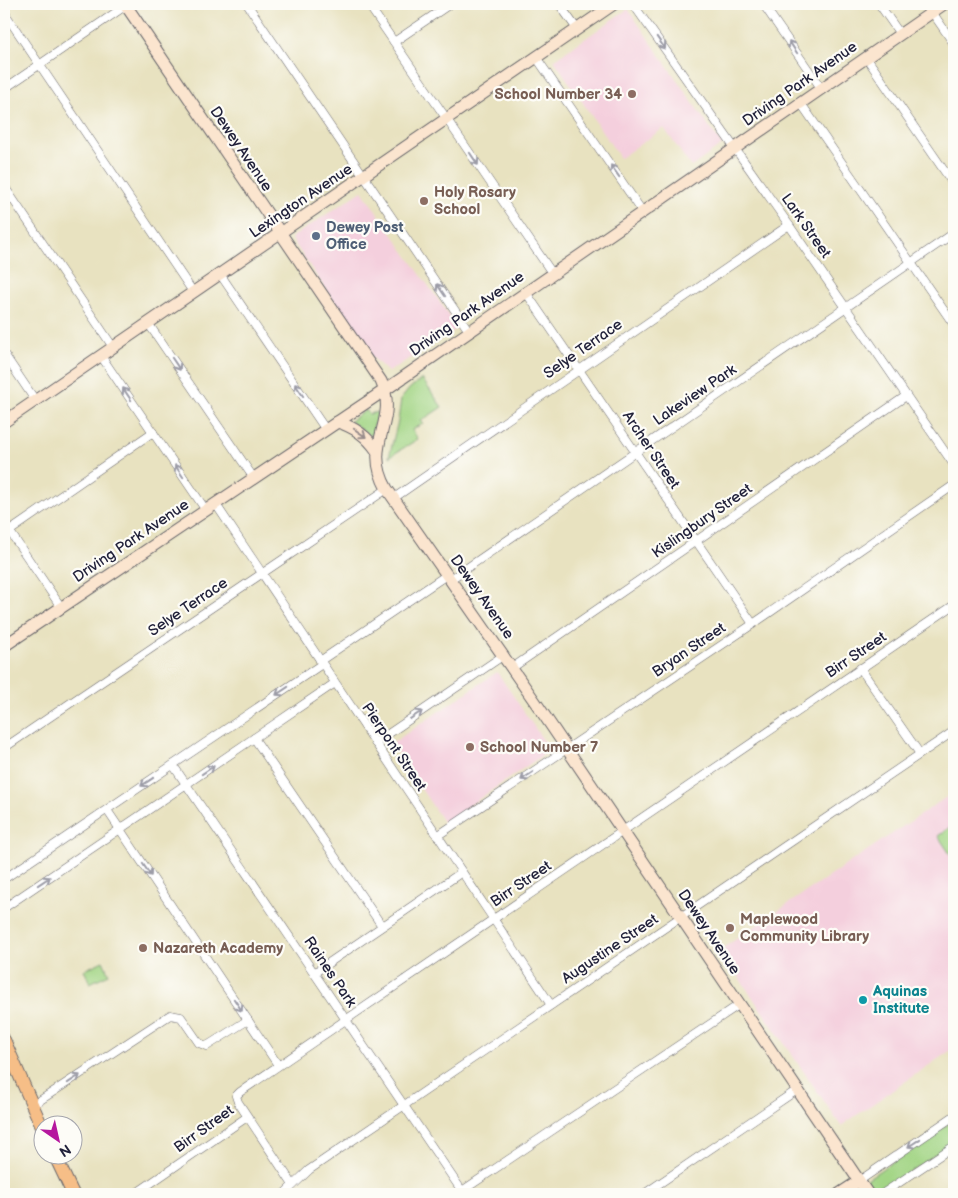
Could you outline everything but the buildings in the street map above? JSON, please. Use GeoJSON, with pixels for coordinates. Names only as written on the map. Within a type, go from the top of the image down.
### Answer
{"type":"FeatureCollection","features":[{"type":"Feature","properties":{"kind":"main road"},"geometry":{"type":"LineString","coordinates":[[4,1040],[37,1116]]}},
{"type":"Feature","properties":{"kind":"main road"},"geometry":{"type":"LineString","coordinates":[[60,1166],[73,1194]]}},
{"type":"Feature","properties":{"kind":"street"},"geometry":{"type":"LineString","coordinates":[[4,89],[126,4]]}},
{"type":"Feature","properties":{"kind":"street","name":"Dewey Avenue"},"geometry":{"type":"LineString","coordinates":[[126,4],[385,390],[387,408],[377,451],[378,469],[391,493],[504,655],[868,1194]]}},
{"type":"Feature","properties":{"kind":"street"},"geometry":{"type":"LineString","coordinates":[[246,4],[468,330]]}},
{"type":"Feature","properties":{"kind":"street"},"geometry":{"type":"LineString","coordinates":[[368,4],[552,273]]}},
{"type":"Feature","properties":{"kind":"street"},"geometry":{"type":"LineString","coordinates":[[394,42],[450,4]]}},
{"type":"Feature","properties":{"kind":"street"},"geometry":{"type":"LineString","coordinates":[[559,4],[577,30]]}},
{"type":"Feature","properties":{"kind":"street","name":"Lexington Avenue"},"geometry":{"type":"LineString","coordinates":[[4,422],[614,4]]}},
{"type":"Feature","properties":{"kind":"street","name":"Lark Street"},"geometry":{"type":"LineString","coordinates":[[632,4],[789,225],[954,465]]}},
{"type":"Feature","properties":{"kind":"street"},"geometry":{"type":"LineString","coordinates":[[763,4],[821,88]]}},
{"type":"Feature","properties":{"kind":"street"},"geometry":{"type":"LineString","coordinates":[[879,4],[900,34]]}},
{"type":"Feature","properties":{"kind":"street","name":"Driving Park Avenue"},"geometry":{"type":"LineString","coordinates":[[4,646],[385,390],[468,330],[944,4]]}},
{"type":"Feature","properties":{"kind":"street"},"geometry":{"type":"LineString","coordinates":[[4,12],[193,292]]}},
{"type":"Feature","properties":{"kind":"street"},"geometry":{"type":"LineString","coordinates":[[932,12],[954,44]]}},
{"type":"Feature","properties":{"kind":"street"},"geometry":{"type":"LineString","coordinates":[[536,57],[642,211]]}},
{"type":"Feature","properties":{"kind":"street"},"geometry":{"type":"LineString","coordinates":[[866,57],[954,185]]}},
{"type":"Feature","properties":{"kind":"street"},"geometry":{"type":"LineString","coordinates":[[800,102],[954,325]]}},
{"type":"Feature","properties":{"kind":"street"},"geometry":{"type":"LineString","coordinates":[[4,186],[113,347]]}},
{"type":"Feature","properties":{"kind":"street","name":"Selye Terrace"},"geometry":{"type":"LineString","coordinates":[[4,748],[261,573],[391,493],[579,369],[789,225]]}},
{"type":"Feature","properties":{"kind":"street","name":"Lakeview Park"},"geometry":{"type":"LineString","coordinates":[[4,879],[321,662],[636,452],[954,233]]}},
{"type":"Feature","properties":{"kind":"street"},"geometry":{"type":"LineString","coordinates":[[220,274],[326,430]]}},
{"type":"Feature","properties":{"kind":"street","name":"Archer Street"},"geometry":{"type":"LineString","coordinates":[[525,291],[753,624]]}},
{"type":"Feature","properties":{"kind":"street"},"geometry":{"type":"LineString","coordinates":[[148,323],[253,477]]}},
{"type":"Feature","properties":{"kind":"street"},"geometry":{"type":"LineString","coordinates":[[4,354],[36,400]]}},
{"type":"Feature","properties":{"kind":"street","name":"Pierpont Street"},"geometry":{"type":"LineString","coordinates":[[101,356],[153,432],[261,573],[551,1005]]}},
{"type":"Feature","properties":{"kind":"street","name":"Kislingbury Street"},"geometry":{"type":"LineString","coordinates":[[512,668],[906,396]]}},
{"type":"Feature","properties":{"kind":"street"},"geometry":{"type":"LineString","coordinates":[[337,422],[365,435],[377,451]]}},
{"type":"Feature","properties":{"kind":"street"},"geometry":{"type":"LineString","coordinates":[[6,533],[153,432]]}},
{"type":"Feature","properties":{"kind":"street","name":"Bryan Street"},"geometry":{"type":"LineString","coordinates":[[437,836],[753,624],[954,485]]}},
{"type":"Feature","properties":{"kind":"street"},"geometry":{"type":"LineString","coordinates":[[4,522],[6,533],[61,607]]}},
{"type":"Feature","properties":{"kind":"street","name":"Birr Street"},"geometry":{"type":"LineString","coordinates":[[135,1194],[246,1117],[236,1099],[237,1094],[954,605]]}},
{"type":"Feature","properties":{"kind":"street"},"geometry":{"type":"LineString","coordinates":[[375,743],[504,655]]}},
{"type":"Feature","properties":{"kind":"street"},"geometry":{"type":"LineString","coordinates":[[860,668],[920,754]]}},
{"type":"Feature","properties":{"kind":"street"},"geometry":{"type":"LineString","coordinates":[[4,908],[335,683]]}},
{"type":"Feature","properties":{"kind":"street","name":"Augustine Street"},"geometry":{"type":"LineString","coordinates":[[284,1194],[309,1170],[954,731]]}},
{"type":"Feature","properties":{"kind":"street"},"geometry":{"type":"LineString","coordinates":[[254,738],[382,926]]}},
{"type":"Feature","properties":{"kind":"street","name":"Raines Park"},"geometry":{"type":"LineString","coordinates":[[173,765],[461,1193]]}},
{"type":"Feature","properties":{"kind":"street"},"geometry":{"type":"LineString","coordinates":[[107,810],[278,1065]]}},
{"type":"Feature","properties":{"kind":"street"},"geometry":{"type":"LineString","coordinates":[[314,973],[462,872]]}},
{"type":"Feature","properties":{"kind":"street"},"geometry":{"type":"LineString","coordinates":[[461,1193],[740,1004]]}},
{"type":"Feature","properties":{"kind":"street"},"geometry":{"type":"LineString","coordinates":[[33,1106],[170,1014],[181,1017],[199,1043],[207,1046],[218,1042],[248,1020]]}},
{"type":"Feature","properties":{"kind":"street"},"geometry":{"type":"LineString","coordinates":[[644,1194],[797,1090]]}},
{"type":"Feature","properties":{"kind":"street"},"geometry":{"type":"LineString","coordinates":[[839,1194],[954,1116]]}},
{"type":"Feature","properties":{"kind":"street"},"geometry":{"type":"LineString","coordinates":[[246,1117],[293,1185]]}},
{"type":"Feature","properties":{"kind":"street"},"geometry":{"type":"LineString","coordinates":[[882,1194],[954,1146]]}},
{"type":"Feature","properties":{"kind":"shaded area","name":"School Number 34"},"geometry":{"type":"Polygon","coordinates":[[[628,9],[722,145],[691,167],[664,128],[620,158],[554,60],[628,9]]]}},
{"type":"Feature","properties":{"kind":"shaded area"},"geometry":{"type":"Polygon","coordinates":[[[362,191],[458,328],[388,372],[370,355],[291,238],[362,191]]]}},
{"type":"Feature","properties":{"kind":"shaded area","name":"School Number 7"},"geometry":{"type":"Polygon","coordinates":[[[497,672],[550,750],[444,823],[391,744],[497,672]]]}},
{"type":"Feature","properties":{"kind":"shaded area","name":"Aquinas Institute"},"geometry":{"type":"Polygon","coordinates":[[[954,792],[954,1048],[841,1126],[720,950],[954,792]]]}},
{"type":"Feature","properties":{"kind":"green space"},"geometry":{"type":"Polygon","coordinates":[[[422,379],[442,407],[421,421],[423,423],[412,430],[418,439],[389,457],[398,421],[401,399],[410,388],[422,379]]]}},
{"type":"Feature","properties":{"kind":"green space"},"geometry":{"type":"Polygon","coordinates":[[[366,410],[369,414],[378,412],[371,436],[350,421],[366,410]]]}},
{"type":"Feature","properties":{"kind":"green space"},"geometry":{"type":"Polygon","coordinates":[[[954,824],[954,860],[938,836],[954,824]]]}},
{"type":"Feature","properties":{"kind":"green space"},"geometry":{"type":"Polygon","coordinates":[[[103,961],[109,974],[90,983],[84,970],[103,961]]]}},
{"type":"Feature","properties":{"kind":"green space"},"geometry":{"type":"Polygon","coordinates":[[[954,1120],[954,1142],[877,1194],[845,1194],[954,1120]]]}},
{"type":"Feature","properties":{"kind":"place","name":"School Number 34"},"geometry":{"type":"Point","coordinates":[632,94]}},
{"type":"Feature","properties":{"kind":"place","name":"Holy Rosary School"},"geometry":{"type":"Point","coordinates":[424,201]}},
{"type":"Feature","properties":{"kind":"place","name":"Dewey Post Office"},"geometry":{"type":"Point","coordinates":[316,236]}},
{"type":"Feature","properties":{"kind":"place","name":"School Number 7"},"geometry":{"type":"Point","coordinates":[470,747]}},
{"type":"Feature","properties":{"kind":"place","name":"Maplewood Community Library"},"geometry":{"type":"Point","coordinates":[730,928]}},
{"type":"Feature","properties":{"kind":"place","name":"Nazareth Academy"},"geometry":{"type":"Point","coordinates":[143,948]}},
{"type":"Feature","properties":{"kind":"place","name":"Aquinas Institute"},"geometry":{"type":"Point","coordinates":[863,1000]}}]}
